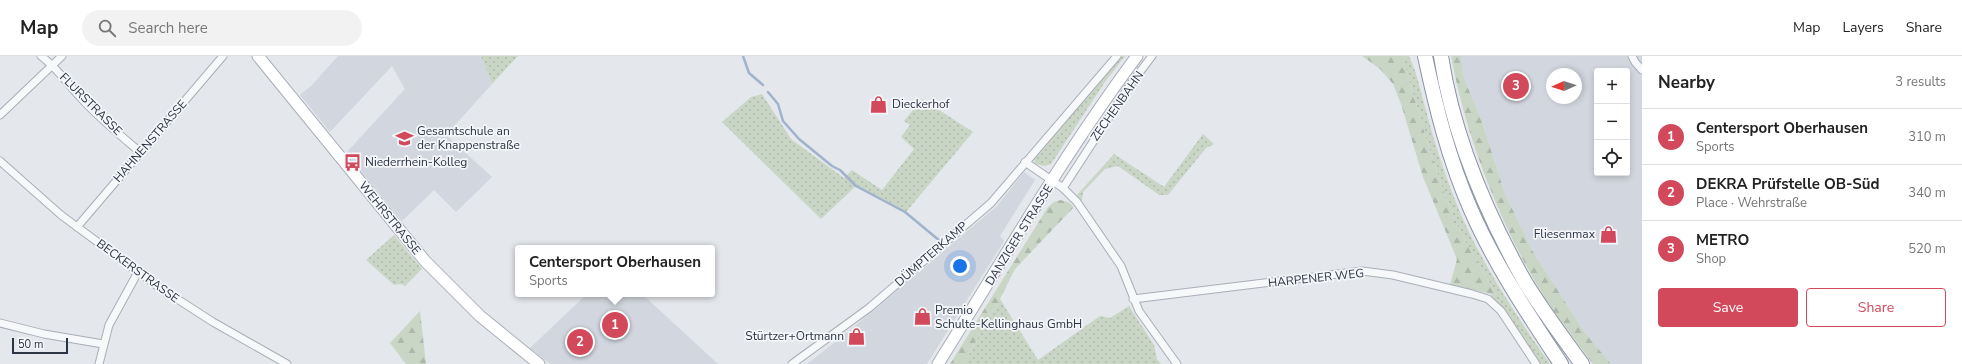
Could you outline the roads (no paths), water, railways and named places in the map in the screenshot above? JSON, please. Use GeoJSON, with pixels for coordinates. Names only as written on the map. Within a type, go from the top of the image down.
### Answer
{"type":"FeatureCollection","features":[{"type":"Feature","properties":{"kind":"highway"},"geometry":{"type":"LineString","coordinates":[[1416,56],[1437,110]]}},
{"type":"Feature","properties":{"kind":"highway"},"geometry":{"type":"LineString","coordinates":[[1425,56],[1437,110],[1451,157],[1471,210],[1496,261],[1523,308],[1561,364]]}},
{"type":"Feature","properties":{"kind":"highway"},"geometry":{"type":"LineString","coordinates":[[1441,56],[1456,119],[1472,171],[1498,232],[1526,283],[1582,364]]}},
{"type":"Feature","properties":{"kind":"street","name":"FLURSTRASSE"},"geometry":{"type":"LineString","coordinates":[[41,56],[52,65],[85,102],[140,152]]}},
{"type":"Feature","properties":{"kind":"street"},"geometry":{"type":"LineString","coordinates":[[0,115],[62,56]]}},
{"type":"Feature","properties":{"kind":"street","name":"HAHNENSTRASSE"},"geometry":{"type":"LineString","coordinates":[[77,227],[223,56]]}},
{"type":"Feature","properties":{"kind":"street","name":"WEHRSTRASSE"},"geometry":{"type":"LineString","coordinates":[[258,56],[425,261],[480,316],[539,364]]}},
{"type":"Feature","properties":{"kind":"street","name":"DÜMPTERKAMP"},"geometry":{"type":"LineString","coordinates":[[792,364],[869,308],[987,206],[1117,56]]}},
{"type":"Feature","properties":{"kind":"street","name":"ZECHENBAHN"},"geometry":{"type":"LineString","coordinates":[[1074,147],[1137,56]]}},
{"type":"Feature","properties":{"kind":"street","name":"ZECHENBAHN"},"geometry":{"type":"LineString","coordinates":[[1083,156],[1152,56]]}},
{"type":"Feature","properties":{"kind":"street"},"geometry":{"type":"LineString","coordinates":[[1632,56],[1642,70]]}},
{"type":"Feature","properties":{"kind":"street","name":"DANZIGER STRASSE"},"geometry":{"type":"LineString","coordinates":[[938,364],[1074,147]]}},
{"type":"Feature","properties":{"kind":"street","name":"DANZIGER STRASSE"},"geometry":{"type":"LineString","coordinates":[[1063,188],[1083,156]]}},
{"type":"Feature","properties":{"kind":"street","name":"BECKERSTRASSE"},"geometry":{"type":"LineString","coordinates":[[0,161],[44,201],[138,272],[191,309],[287,364]]}},
{"type":"Feature","properties":{"kind":"street"},"geometry":{"type":"LineString","coordinates":[[1025,162],[1063,188],[1077,202],[1121,266],[1133,299],[1144,320],[1177,364]]}},
{"type":"Feature","properties":{"kind":"street","name":"HARPENER WEG"},"geometry":{"type":"LineString","coordinates":[[1133,299],[1362,271],[1393,275],[1488,299],[1501,311],[1536,364]]}},
{"type":"Feature","properties":{"kind":"street"},"geometry":{"type":"LineString","coordinates":[[99,364],[109,325],[138,272]]}},
{"type":"Feature","properties":{"kind":"street"},"geometry":{"type":"LineString","coordinates":[[0,323],[44,334],[103,344]]}},
{"type":"Feature","properties":{"kind":"waterway"},"geometry":{"type":"LineString","coordinates":[[743,56],[749,73],[763,85]]}},
{"type":"Feature","properties":{"kind":"waterway"},"geometry":{"type":"LineString","coordinates":[[768,92],[778,104],[783,121],[799,139],[832,166],[840,170],[856,186],[905,212],[940,241]]}},
{"type":"Feature","properties":{"kind":"place","name":"METRO"},"geometry":{"type":"Point","coordinates":[1516,86]}},
{"type":"Feature","properties":{"kind":"place","name":"Dieckerhof"},"geometry":{"type":"Point","coordinates":[879,104]}},
{"type":"Feature","properties":{"kind":"place","name":"Gesamtschule an der Knappenstraße"},"geometry":{"type":"Point","coordinates":[404,138]}},
{"type":"Feature","properties":{"kind":"place","name":"Niederrhein-Kolleg"},"geometry":{"type":"Point","coordinates":[352,162]}},
{"type":"Feature","properties":{"kind":"place","name":"Fliesenmax"},"geometry":{"type":"Point","coordinates":[1608,234]}},
{"type":"Feature","properties":{"kind":"place","name":"Premio Schulte-Kellinghaus GmbH"},"geometry":{"type":"Point","coordinates":[922,317]}},
{"type":"Feature","properties":{"kind":"place","name":"Centersport Oberhausen"},"geometry":{"type":"Point","coordinates":[615,325]}},
{"type":"Feature","properties":{"kind":"place","name":"Stürtzer+Ortmann"},"geometry":{"type":"Point","coordinates":[857,336]}},
{"type":"Feature","properties":{"kind":"place","name":"DEKRA Prüfstelle OB-Süd"},"geometry":{"type":"Point","coordinates":[580,342]}}]}
